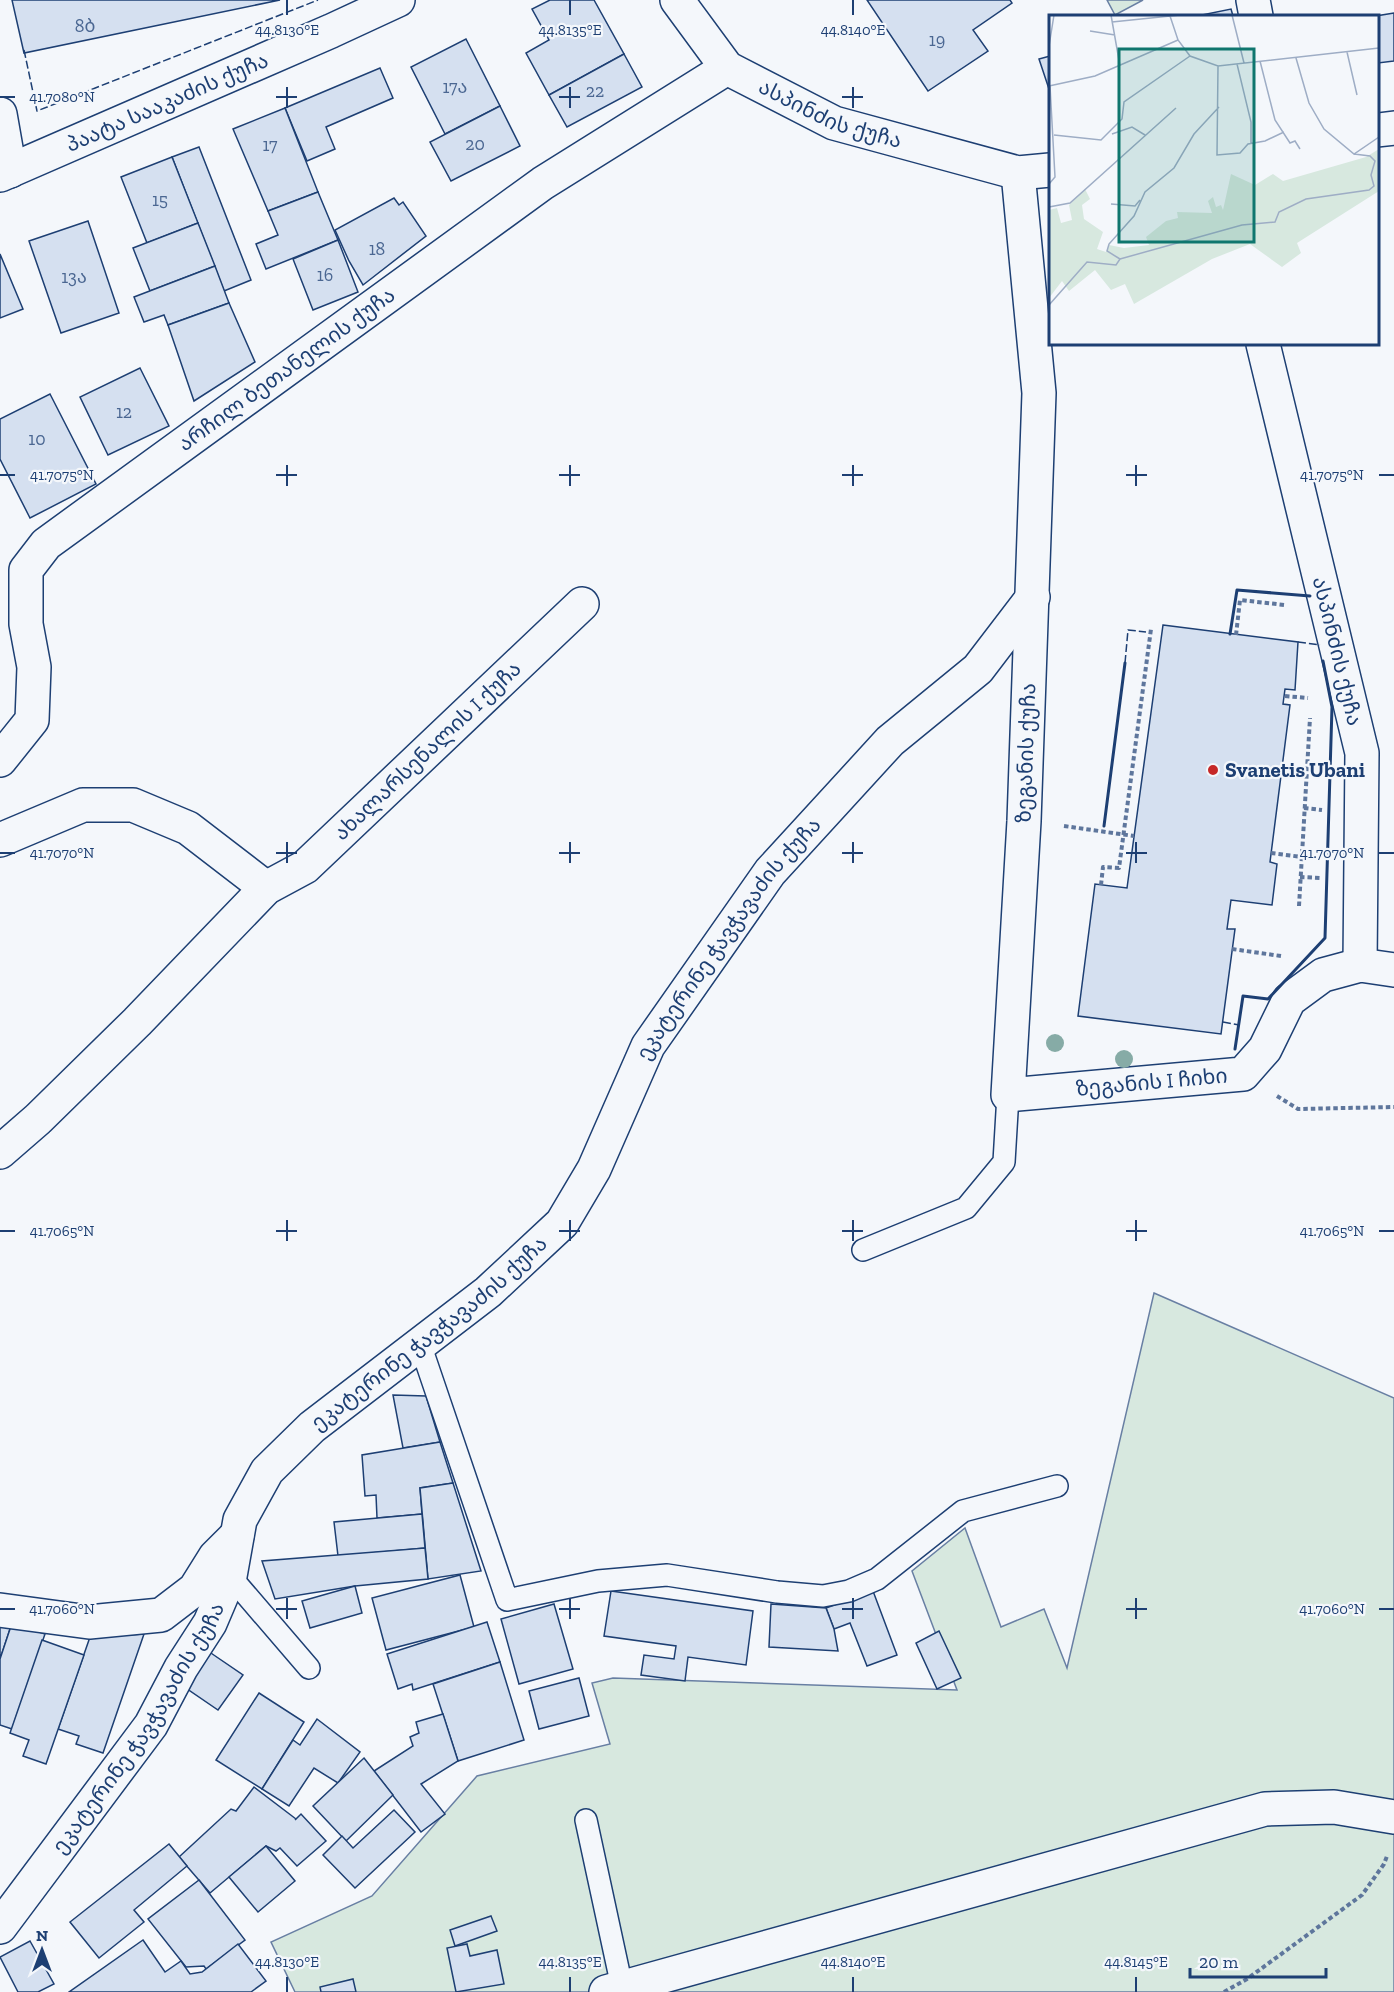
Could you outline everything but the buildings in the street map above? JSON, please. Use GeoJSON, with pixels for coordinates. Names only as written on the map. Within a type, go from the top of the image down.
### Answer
{"type":"FeatureCollection","features":[{"type":"Feature","properties":{"kind":"street","name":"პაატა სააკაძის ქუჩა"},"geometry":{"type":"LineString","coordinates":[[5,173],[398,0]]}},
{"type":"Feature","properties":{"kind":"street","name":"ასპინძის ქუჩა"},"geometry":{"type":"LineString","coordinates":[[677,0],[727,68],[834,123],[1018,173]]}},
{"type":"Feature","properties":{"kind":"street"},"geometry":{"type":"LineString","coordinates":[[1252,0],[1256,15]]}},
{"type":"Feature","properties":{"kind":"street","name":"არჩილ ბეთანელის ქუჩა"},"geometry":{"type":"LineString","coordinates":[[0,760],[32,720],[34,667],[26,624],[26,570],[46,544],[543,183],[727,68]]}},
{"type":"Feature","properties":{"kind":"street"},"geometry":{"type":"LineString","coordinates":[[0,114],[5,173]]}},
{"type":"Feature","properties":{"kind":"street"},"geometry":{"type":"LineString","coordinates":[[1379,130],[1394,128]]}},
{"type":"Feature","properties":{"kind":"street"},"geometry":{"type":"LineString","coordinates":[[1018,173],[1049,170]]}},
{"type":"Feature","properties":{"kind":"street","name":"ზეგანის ქუჩა"},"geometry":{"type":"LineString","coordinates":[[1008,1095],[1024,821],[1039,393],[1018,173]]}},
{"type":"Feature","properties":{"kind":"street","name":"ასპინძის ქუჩა"},"geometry":{"type":"LineString","coordinates":[[1263,345],[1362,753],[1360,965]]}},
{"type":"Feature","properties":{"kind":"street","name":"ეკატერინე ჭავჭავაძის ქუჩა"},"geometry":{"type":"LineString","coordinates":[[0,1926],[151,1725],[181,1668],[210,1623],[230,1576],[240,1520],[267,1471],[312,1427],[488,1292],[562,1223],[594,1169],[648,1046],[770,872],[890,741],[978,669],[1033,597]]}},
{"type":"Feature","properties":{"kind":"street","name":"ახალარსენალის I ქუჩა"},"geometry":{"type":"LineString","coordinates":[[0,1152],[38,1119],[136,1022],[266,888],[305,867],[582,603]]}},
{"type":"Feature","properties":{"kind":"street"},"geometry":{"type":"LineString","coordinates":[[0,840],[83,805],[133,805],[188,828],[266,888]]}},
{"type":"Feature","properties":{"kind":"street"},"geometry":{"type":"LineString","coordinates":[[1243,1074],[1265,1049],[1289,1000],[1323,975],[1360,965],[1394,970]]}},
{"type":"Feature","properties":{"kind":"street","name":"ზეგანის I ჩიხი"},"geometry":{"type":"LineString","coordinates":[[1008,1095],[1243,1074]]}},
{"type":"Feature","properties":{"kind":"street"},"geometry":{"type":"LineString","coordinates":[[0,1610],[89,1622],[161,1615],[195,1589],[215,1557],[237,1535]]}},
{"type":"Feature","properties":{"kind":"street"},"geometry":{"type":"LineString","coordinates":[[614,1990],[1265,1809],[1334,1807],[1392,1832]]}},
{"type":"Feature","properties":{"kind":"lane","name":"ზეგანის ქუჩა"},"geometry":{"type":"LineString","coordinates":[[863,1251],[966,1208],[1004,1162],[1008,1095]]}},
{"type":"Feature","properties":{"kind":"lane"},"geometry":{"type":"LineString","coordinates":[[420,1344],[507,1600],[598,1581],[667,1575],[777,1592],[823,1596],[849,1591],[877,1579],[963,1511],[1058,1486]]}},
{"type":"Feature","properties":{"kind":"lane"},"geometry":{"type":"LineString","coordinates":[[230,1576],[309,1668]]}},
{"type":"Feature","properties":{"kind":"lane"},"geometry":{"type":"LineString","coordinates":[[586,1820],[614,1990]]}},
{"type":"Feature","properties":{"kind":"path"},"geometry":{"type":"LineString","coordinates":[[1236,634],[1240,600],[1292,606]]}},
{"type":"Feature","properties":{"kind":"path"},"geometry":{"type":"LineString","coordinates":[[1101,885],[1103,867],[1119,868],[1152,629]]}},
{"type":"Feature","properties":{"kind":"path"},"geometry":{"type":"LineString","coordinates":[[1285,696],[1311,699]]}},
{"type":"Feature","properties":{"kind":"path"},"geometry":{"type":"LineString","coordinates":[[1299,906],[1311,710]]}},
{"type":"Feature","properties":{"kind":"path"},"geometry":{"type":"LineString","coordinates":[[1304,808],[1329,811]]}},
{"type":"Feature","properties":{"kind":"path"},"geometry":{"type":"LineString","coordinates":[[1088,830],[1134,836]]}},
{"type":"Feature","properties":{"kind":"path"},"geometry":{"type":"LineString","coordinates":[[1271,853],[1302,857]]}},
{"type":"Feature","properties":{"kind":"path"},"geometry":{"type":"LineString","coordinates":[[1300,877],[1327,878]]}},
{"type":"Feature","properties":{"kind":"path"},"geometry":{"type":"LineString","coordinates":[[1232,949],[1284,957]]}},
{"type":"Feature","properties":{"kind":"path","name":"ზეგანის I ჩიხი"},"geometry":{"type":"LineString","coordinates":[[1243,1074],[1298,1109],[1394,1107]]}},
{"type":"Feature","properties":{"kind":"path"},"geometry":{"type":"LineString","coordinates":[[1224,1992],[1247,1979],[1362,1895],[1384,1864],[1392,1832]]}},
{"type":"Feature","properties":{"kind":"shaded area"},"geometry":{"type":"Polygon","coordinates":[[[1107,0],[1143,0],[1115,15],[1107,0]]]}},
{"type":"Feature","properties":{"kind":"shaded area"},"geometry":{"type":"Polygon","coordinates":[[[1154,1293],[1394,1398],[1394,1992],[295,1992],[271,1942],[372,1896],[477,1776],[610,1744],[592,1683],[613,1678],[957,1690],[912,1571],[965,1528],[1001,1627],[1044,1609],[1067,1668],[1154,1293]]]}},
{"type":"Feature","properties":{"kind":"fence"},"geometry":{"type":"LineString","coordinates":[[24,50],[37,111],[318,0]]}},
{"type":"Feature","properties":{"kind":"fence"},"geometry":{"type":"LineString","coordinates":[[1125,663],[1128,630],[1146,632]]}},
{"type":"Feature","properties":{"kind":"fence"},"geometry":{"type":"LineString","coordinates":[[1298,642],[1320,645]]}},
{"type":"Feature","properties":{"kind":"fence"},"geometry":{"type":"LineString","coordinates":[[1223,1022],[1239,1025]]}},
{"type":"Feature","properties":{"kind":"wall"},"geometry":{"type":"LineString","coordinates":[[1230,634],[1237,590],[1310,596]]}},
{"type":"Feature","properties":{"kind":"wall"},"geometry":{"type":"LineString","coordinates":[[1235,1049],[1243,996],[1268,999],[1325,938],[1332,707],[1323,661]]}},
{"type":"Feature","properties":{"kind":"wall"},"geometry":{"type":"LineString","coordinates":[[1104,826],[1125,663]]}},
{"type":"Feature","properties":{"kind":"place","name":"Svanetis Ubani"},"geometry":{"type":"Point","coordinates":[1213,770]}}]}
